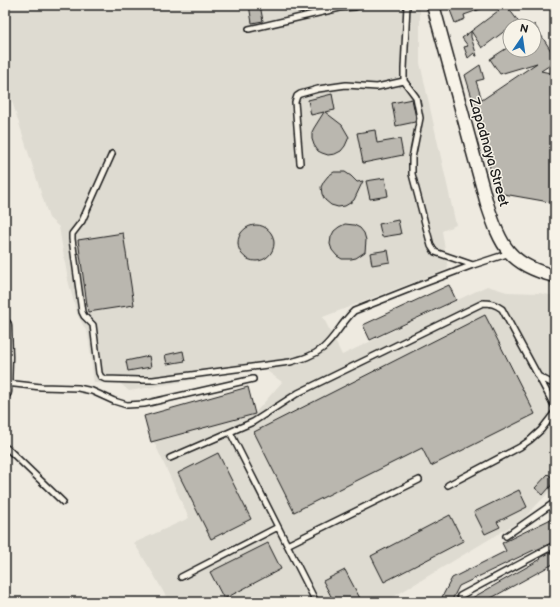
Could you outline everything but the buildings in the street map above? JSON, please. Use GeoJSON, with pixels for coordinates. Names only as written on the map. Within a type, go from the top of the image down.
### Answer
{"type":"FeatureCollection","features":[{"type":"Feature","properties":{"kind":"street","name":"Zapadnaya Street"},"geometry":{"type":"LineString","coordinates":[[433,5],[487,204],[498,233],[507,250],[522,264],[534,270],[555,276]]}},
{"type":"Feature","properties":{"kind":"street"},"geometry":{"type":"LineString","coordinates":[[5,326],[5,388]]}},
{"type":"Feature","properties":{"kind":"lane"},"geometry":{"type":"LineString","coordinates":[[249,29],[340,8],[362,5]]}},
{"type":"Feature","properties":{"kind":"lane"},"geometry":{"type":"LineString","coordinates":[[407,5],[404,82],[416,97],[420,118],[412,158],[412,174],[431,246],[435,252],[473,265]]}},
{"type":"Feature","properties":{"kind":"lane"},"geometry":{"type":"LineString","coordinates":[[300,163],[296,102],[297,96],[318,89],[346,85],[377,87],[404,82]]}},
{"type":"Feature","properties":{"kind":"lane"},"geometry":{"type":"LineString","coordinates":[[112,154],[82,221],[72,234],[82,312],[93,325],[99,373],[101,377],[105,379],[154,380],[290,362],[304,358],[313,354],[329,342],[347,317],[354,311],[473,265],[510,253]]}},
{"type":"Feature","properties":{"kind":"lane"},"geometry":{"type":"LineString","coordinates":[[170,458],[253,422],[298,393],[483,303],[490,303],[502,309],[555,408]]}},
{"type":"Feature","properties":{"kind":"lane"},"geometry":{"type":"LineString","coordinates":[[538,376],[555,385]]}},
{"type":"Feature","properties":{"kind":"lane"},"geometry":{"type":"LineString","coordinates":[[5,388],[78,388],[92,391],[127,405],[144,404],[253,379]]}},
{"type":"Feature","properties":{"kind":"lane"},"geometry":{"type":"LineString","coordinates":[[448,485],[520,447],[541,430],[555,412]]}},
{"type":"Feature","properties":{"kind":"lane"},"geometry":{"type":"LineString","coordinates":[[230,432],[316,602]]}},
{"type":"Feature","properties":{"kind":"lane"},"geometry":{"type":"LineString","coordinates":[[5,447],[63,502]]}},
{"type":"Feature","properties":{"kind":"lane"},"geometry":{"type":"LineString","coordinates":[[287,545],[419,480]]}},
{"type":"Feature","properties":{"kind":"lane"},"geometry":{"type":"LineString","coordinates":[[506,536],[555,502]]}},
{"type":"Feature","properties":{"kind":"lane"},"geometry":{"type":"LineString","coordinates":[[181,577],[278,527]]}},
{"type":"Feature","properties":{"kind":"lane"},"geometry":{"type":"LineString","coordinates":[[460,596],[555,545]]}},
{"type":"Feature","properties":{"kind":"shaded area"},"geometry":{"type":"Polygon","coordinates":[[[5,5],[420,5],[420,63],[456,225],[442,231],[448,269],[323,317],[342,355],[487,286],[507,292],[539,293],[555,296],[555,486],[523,519],[385,602],[169,602],[134,543],[189,518],[154,442],[151,442],[144,416],[248,387],[255,413],[282,382],[263,368],[129,391],[121,384],[94,383],[88,334],[77,314],[68,280],[59,227],[49,218],[5,79],[5,5]]]}}]}
